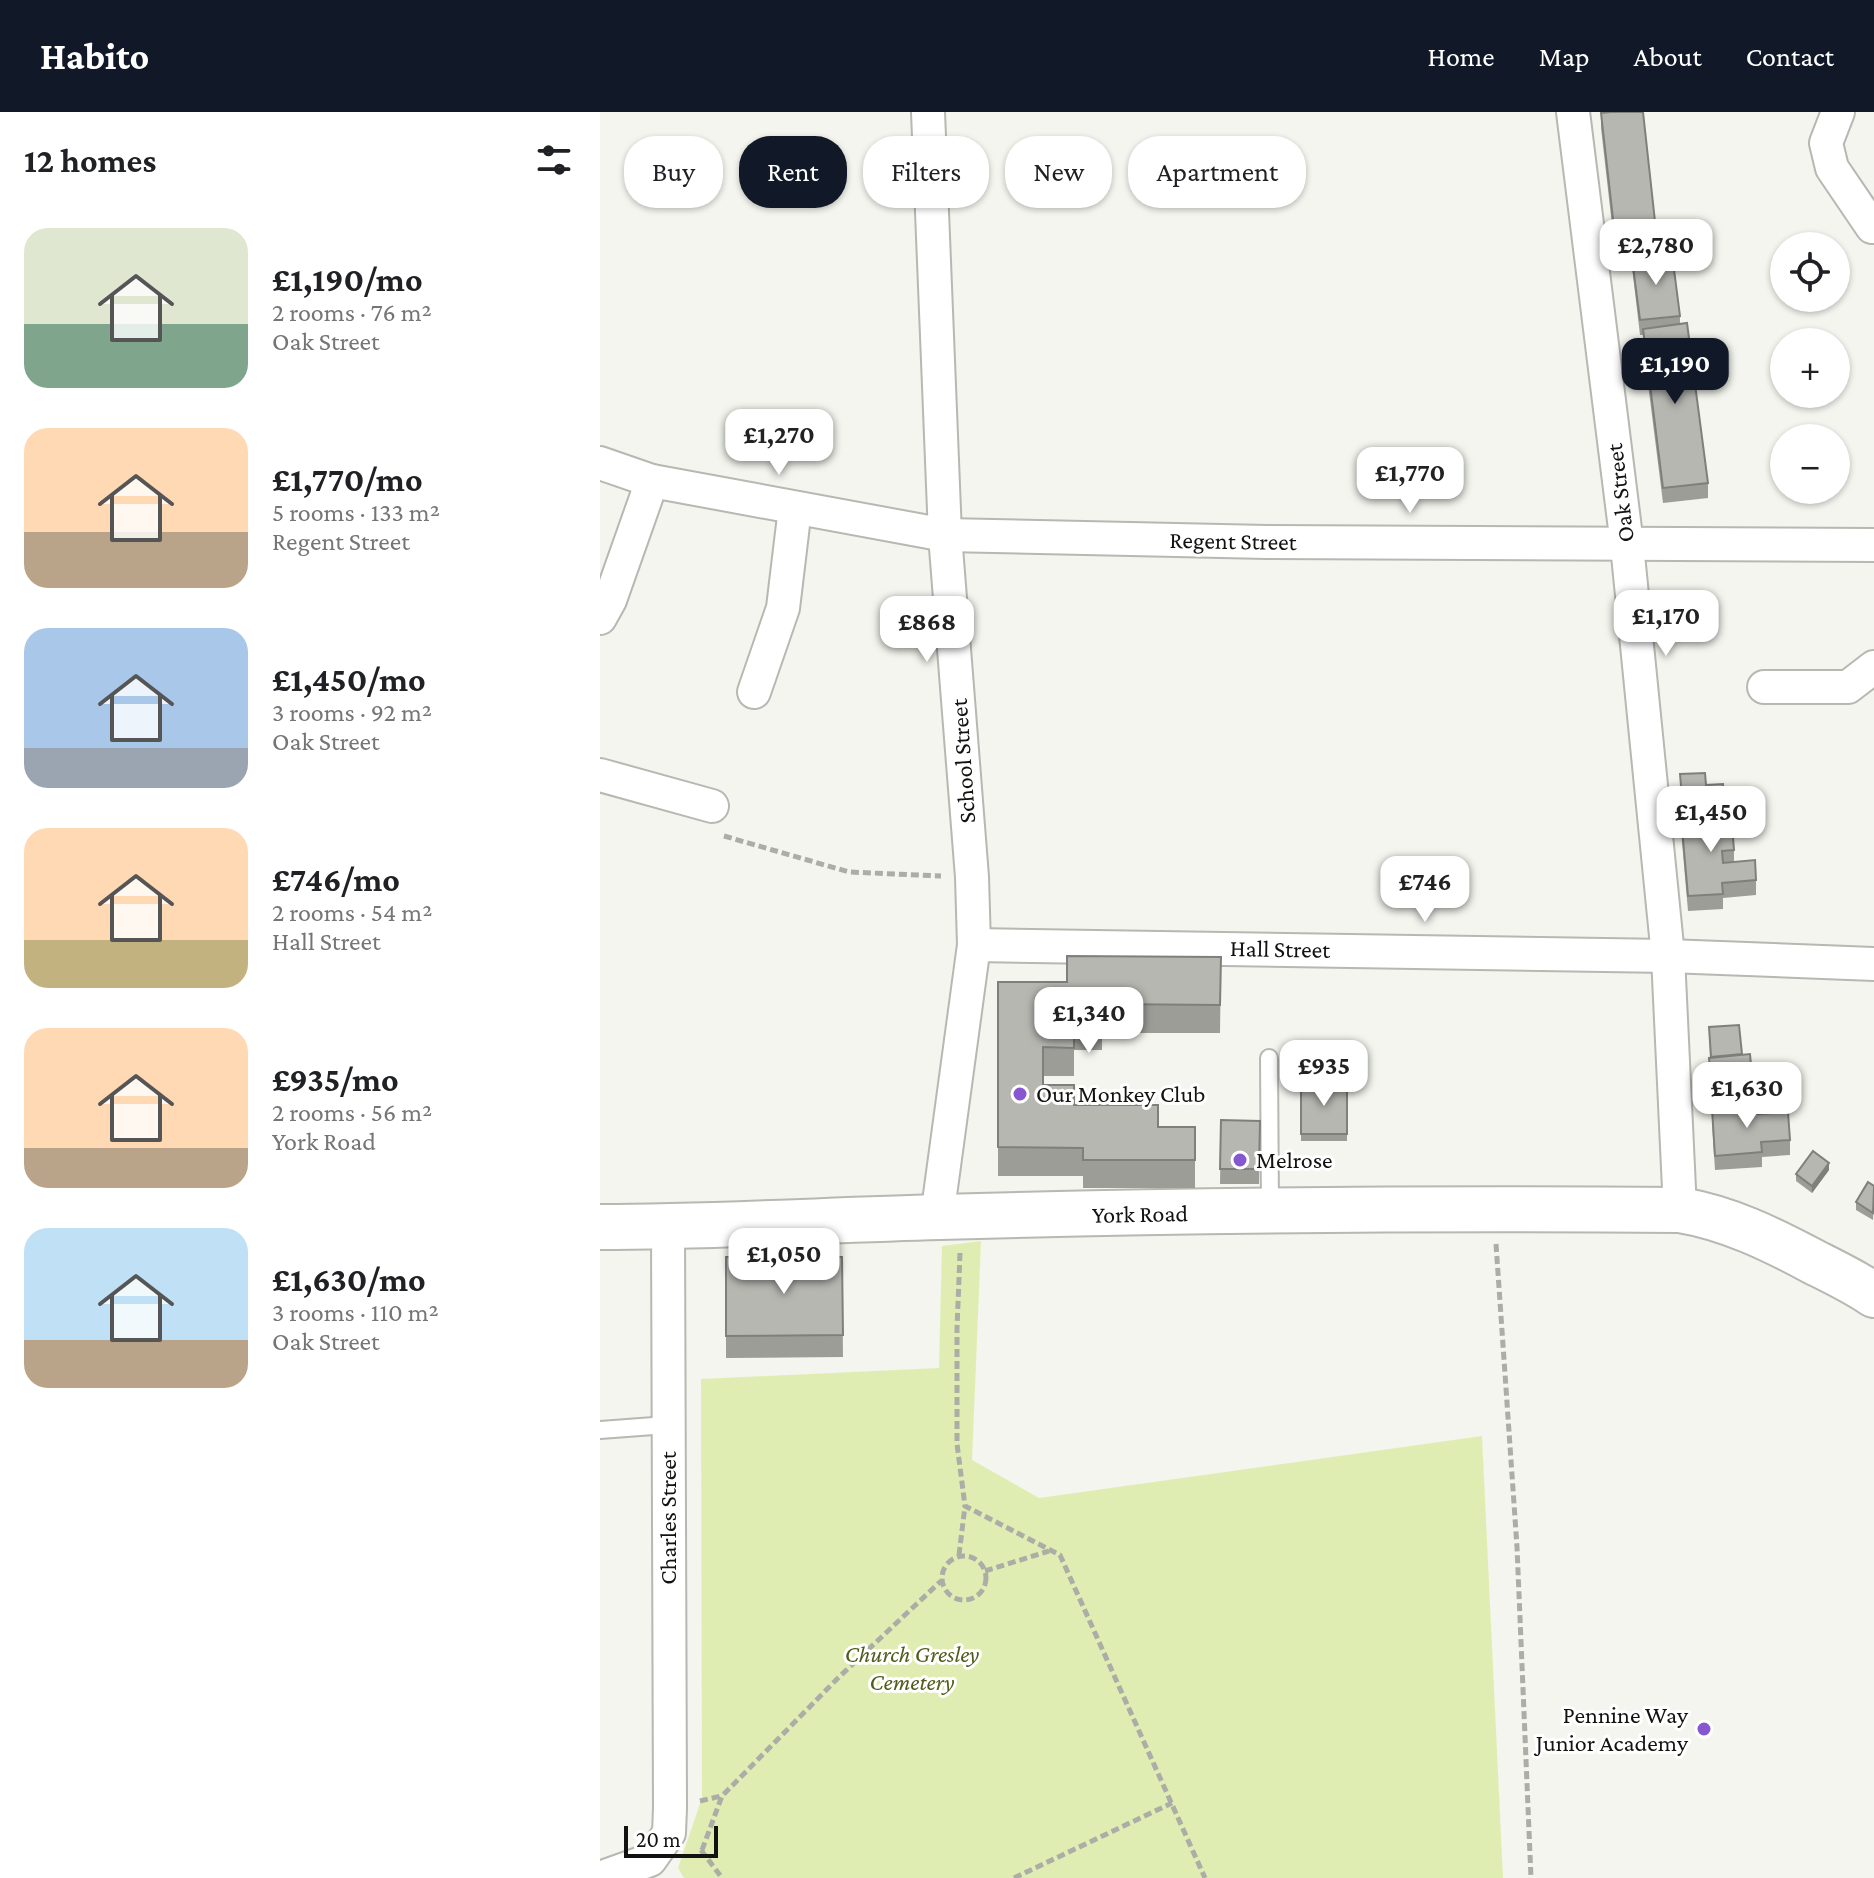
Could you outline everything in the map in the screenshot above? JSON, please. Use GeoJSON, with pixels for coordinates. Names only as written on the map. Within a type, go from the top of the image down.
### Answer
{"type":"FeatureCollection","features":[{"type":"Feature","properties":{"kind":"street","name":"School Street"},"geometry":{"type":"LineString","coordinates":[[928,112],[945,535],[972,877],[974,945],[949,1216]]}},
{"type":"Feature","properties":{"kind":"street","name":"Oak Street"},"geometry":{"type":"LineString","coordinates":[[1573,112],[1627,545],[1668,956],[1680,1210]]}},
{"type":"Feature","properties":{"kind":"street"},"geometry":{"type":"LineString","coordinates":[[1838,112],[1826,143],[1832,168],[1872,227]]}},
{"type":"Feature","properties":{"kind":"street","name":"Regent Street"},"geometry":{"type":"LineString","coordinates":[[600,463],[652,481],[945,535],[1252,542],[1874,545]]}},
{"type":"Feature","properties":{"kind":"street"},"geometry":{"type":"LineString","coordinates":[[600,618],[610,600],[652,481]]}},
{"type":"Feature","properties":{"kind":"street"},"geometry":{"type":"LineString","coordinates":[[754,692],[783,608],[795,508]]}},
{"type":"Feature","properties":{"kind":"street"},"geometry":{"type":"LineString","coordinates":[[1764,687],[1848,687],[1874,667]]}},
{"type":"Feature","properties":{"kind":"street"},"geometry":{"type":"LineString","coordinates":[[600,775],[712,806]]}},
{"type":"Feature","properties":{"kind":"street","name":"Hall Street"},"geometry":{"type":"LineString","coordinates":[[974,945],[1668,956],[1874,964]]}},
{"type":"Feature","properties":{"kind":"street","name":"York Road"},"geometry":{"type":"LineString","coordinates":[[600,1227],[949,1216],[1495,1209],[1680,1210],[1708,1215],[1768,1238],[1874,1295]]}},
{"type":"Feature","properties":{"kind":"street","name":"Charles Street"},"geometry":{"type":"LineString","coordinates":[[668,1227],[670,1820]]}},
{"type":"Feature","properties":{"kind":"street"},"geometry":{"type":"LineString","coordinates":[[600,1878],[650,1860],[670,1820]]}},
{"type":"Feature","properties":{"kind":"lane"},"geometry":{"type":"LineString","coordinates":[[1269,1058],[1270,1212]]}},
{"type":"Feature","properties":{"kind":"lane"},"geometry":{"type":"LineString","coordinates":[[600,1430],[667,1425]]}},
{"type":"Feature","properties":{"kind":"path"},"geometry":{"type":"LineString","coordinates":[[712,806],[715,833],[849,872],[972,877]]}},
{"type":"Feature","properties":{"kind":"path"},"geometry":{"type":"LineString","coordinates":[[1495,1209],[1517,1547],[1531,1878]]}},
{"type":"Feature","properties":{"kind":"path"},"geometry":{"type":"LineString","coordinates":[[949,1216],[957,1329],[957,1444],[965,1506],[959,1555]]}},
{"type":"Feature","properties":{"kind":"path"},"geometry":{"type":"LineString","coordinates":[[965,1506],[1060,1555],[1205,1878]]}},
{"type":"Feature","properties":{"kind":"path"},"geometry":{"type":"LineString","coordinates":[[985,1571],[1051,1550]]}},
{"type":"Feature","properties":{"kind":"path"},"geometry":{"type":"LineString","coordinates":[[959,1555],[976,1559],[985,1571],[986,1579],[981,1593],[967,1600],[953,1598],[943,1588],[941,1581],[944,1567],[959,1555]]}},
{"type":"Feature","properties":{"kind":"path"},"geometry":{"type":"LineString","coordinates":[[702,1850],[722,1796],[838,1678],[941,1581]]}},
{"type":"Feature","properties":{"kind":"path"},"geometry":{"type":"LineString","coordinates":[[1014,1878],[1172,1803]]}},
{"type":"Feature","properties":{"kind":"path"},"geometry":{"type":"LineString","coordinates":[[670,1820],[702,1850],[722,1878]]}},
{"type":"Feature","properties":{"kind":"green space","name":"Church Gresley Cemetery"},"geometry":{"type":"Polygon","coordinates":[[[981,1241],[972,1460],[1039,1498],[1482,1436],[1503,1878],[684,1878],[678,1868],[702,1798],[701,1379],[939,1368],[942,1246],[981,1241]]]}},
{"type":"Feature","properties":{"kind":"building"},"geometry":{"type":"Polygon","coordinates":[[[1643,112],[1658,249],[1617,254],[1601,113],[1643,112]]]}},
{"type":"Feature","properties":{"kind":"building"},"geometry":{"type":"Polygon","coordinates":[[[1672,254],[1680,316],[1640,320],[1632,259],[1672,254]]]}},
{"type":"Feature","properties":{"kind":"building"},"geometry":{"type":"Polygon","coordinates":[[[1687,323],[1708,483],[1663,488],[1643,329],[1687,323]]]}},
{"type":"Feature","properties":{"kind":"building"},"geometry":{"type":"Polygon","coordinates":[[[1705,773],[1706,785],[1723,784],[1724,802],[1709,803],[1709,808],[1683,810],[1680,774],[1705,773]]]}},
{"type":"Feature","properties":{"kind":"building"},"geometry":{"type":"Polygon","coordinates":[[[1731,812],[1734,850],[1722,851],[1723,863],[1755,860],[1756,880],[1722,883],[1723,894],[1688,896],[1681,816],[1731,812]]]}},
{"type":"Feature","properties":{"kind":"building"},"geometry":{"type":"Polygon","coordinates":[[[1067,956],[1221,957],[1220,1005],[1102,1004],[1102,1021],[1074,1021],[1074,1048],[1043,1047],[1043,1085],[1074,1085],[1074,1105],[1158,1105],[1158,1127],[1195,1127],[1195,1160],[1083,1160],[1083,1148],[998,1147],[998,982],[1067,982],[1067,956]]]}},
{"type":"Feature","properties":{"kind":"building"},"geometry":{"type":"Polygon","coordinates":[[[1739,1025],[1742,1054],[1711,1057],[1709,1027],[1739,1025]]]}},
{"type":"Feature","properties":{"kind":"building"},"geometry":{"type":"Polygon","coordinates":[[[1750,1054],[1751,1065],[1779,1063],[1781,1088],[1754,1091],[1755,1100],[1713,1103],[1709,1058],[1750,1054]]]}},
{"type":"Feature","properties":{"kind":"building"},"geometry":{"type":"Polygon","coordinates":[[[1301,1081],[1347,1081],[1347,1134],[1301,1134],[1301,1081]]]}},
{"type":"Feature","properties":{"kind":"building"},"geometry":{"type":"Polygon","coordinates":[[[1758,1106],[1758,1114],[1788,1112],[1790,1140],[1761,1142],[1762,1152],[1715,1156],[1712,1109],[1758,1106]]]}},
{"type":"Feature","properties":{"kind":"building","name":"Melrose"},"geometry":{"type":"Polygon","coordinates":[[[1221,1120],[1260,1121],[1259,1169],[1220,1169],[1221,1120]]]}},
{"type":"Feature","properties":{"kind":"building"},"geometry":{"type":"Polygon","coordinates":[[[1813,1151],[1829,1163],[1812,1186],[1796,1174],[1813,1151]]]}},
{"type":"Feature","properties":{"kind":"building"},"geometry":{"type":"Polygon","coordinates":[[[1868,1182],[1874,1186],[1873,1213],[1856,1202],[1868,1182]]]}},
{"type":"Feature","properties":{"kind":"building"},"geometry":{"type":"Polygon","coordinates":[[[726,1257],[842,1257],[843,1335],[726,1336],[726,1257]]]}},
{"type":"Feature","properties":{"kind":"place","name":"Our Monkey Club"},"geometry":{"type":"Point","coordinates":[1020,1094]}},
{"type":"Feature","properties":{"kind":"place","name":"Melrose"},"geometry":{"type":"Point","coordinates":[1240,1160]}},
{"type":"Feature","properties":{"kind":"place","name":"Pennine Way Junior Academy"},"geometry":{"type":"Point","coordinates":[1704,1729]}}]}
